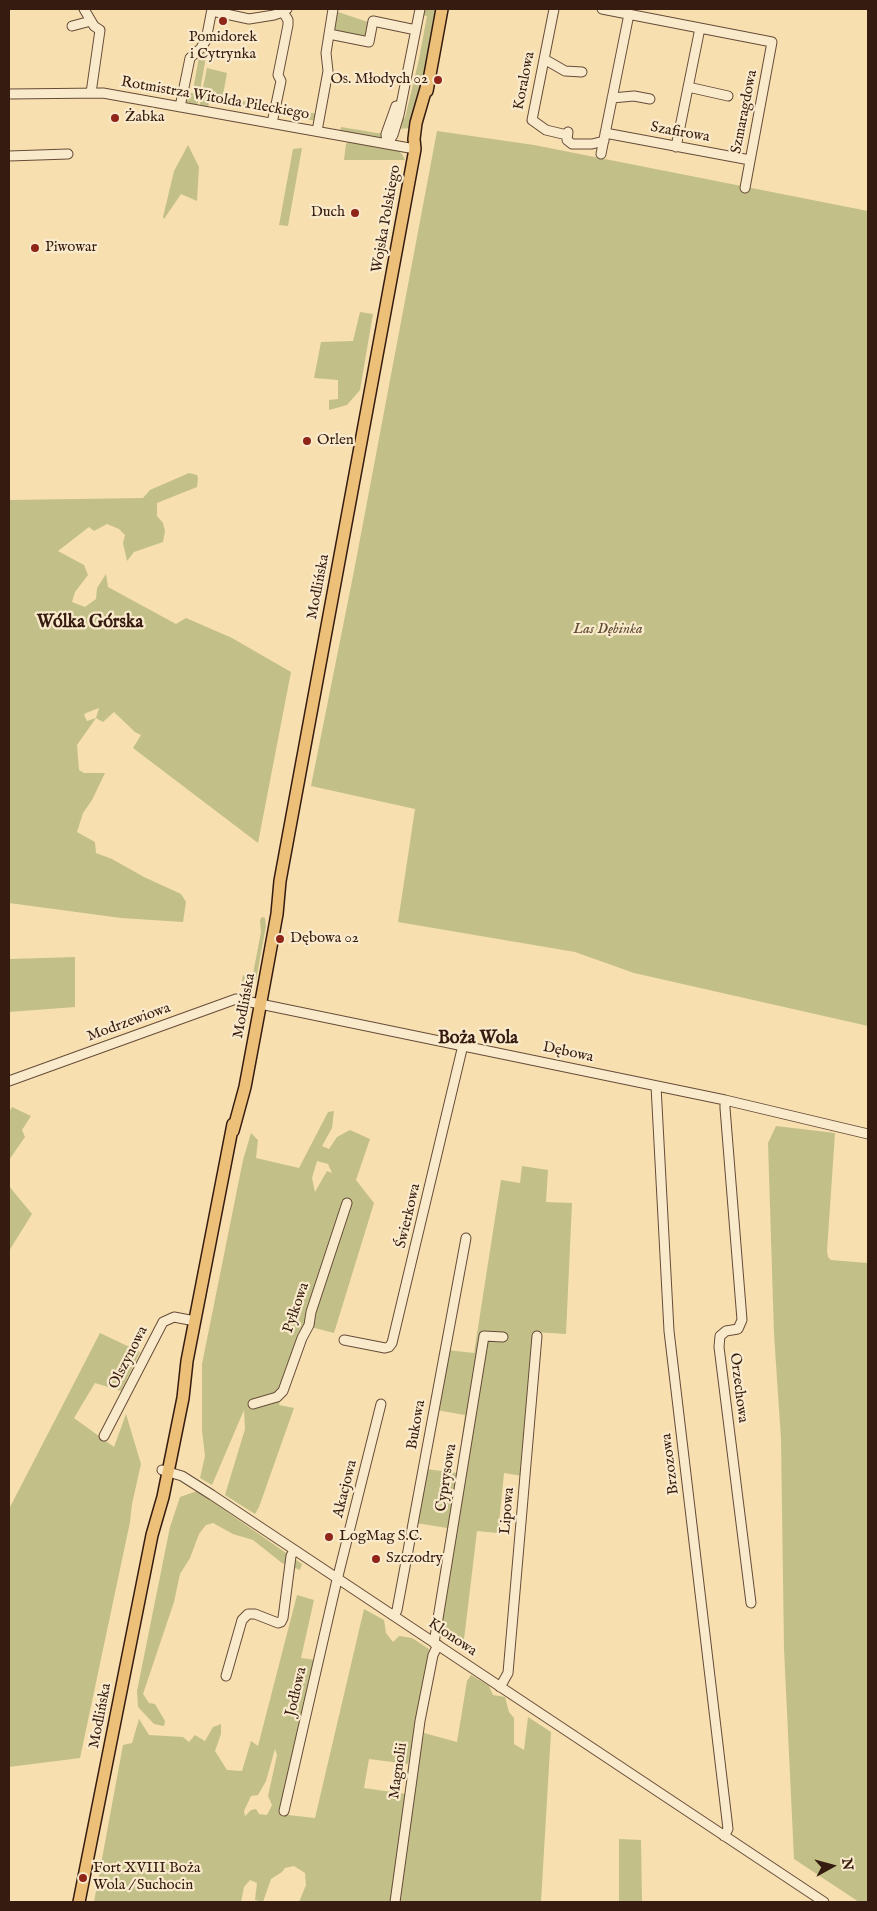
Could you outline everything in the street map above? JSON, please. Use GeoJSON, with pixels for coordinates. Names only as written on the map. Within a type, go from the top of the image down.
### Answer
{"type":"FeatureCollection","features":[{"type":"Feature","properties":{"kind":"main road","name":"Wojska Polskiego"},"geometry":{"type":"LineString","coordinates":[[389,294],[415,149],[423,129],[427,86],[442,9]]}},
{"type":"Feature","properties":{"kind":"main road","name":"Modlińska"},"geometry":{"type":"LineString","coordinates":[[79,1902],[165,1470],[176,1397],[187,1361],[232,1131],[246,1080],[257,1002],[276,914],[279,885],[389,294]]}},
{"type":"Feature","properties":{"kind":"street"},"geometry":{"type":"LineString","coordinates":[[84,9],[94,26],[100,30],[91,93]]}},
{"type":"Feature","properties":{"kind":"street"},"geometry":{"type":"LineString","coordinates":[[317,131],[328,71],[326,53],[333,9]]}},
{"type":"Feature","properties":{"kind":"street","name":"Wojska Polskiego"},"geometry":{"type":"LineString","coordinates":[[388,144],[395,128],[420,9]]}},
{"type":"Feature","properties":{"kind":"street","name":"Koralowa"},"geometry":{"type":"LineString","coordinates":[[554,9],[532,120],[553,132],[567,133],[566,140],[572,144],[592,144],[605,137]]}},
{"type":"Feature","properties":{"kind":"street"},"geometry":{"type":"LineString","coordinates":[[602,9],[629,14],[643,13],[700,28],[676,147]]}},
{"type":"Feature","properties":{"kind":"street"},"geometry":{"type":"LineString","coordinates":[[180,107],[190,58],[201,48],[206,40],[212,10],[248,19],[274,15],[283,10],[288,25],[278,75],[281,81],[272,123]]}},
{"type":"Feature","properties":{"kind":"street"},"geometry":{"type":"LineString","coordinates":[[601,154],[629,14]]}},
{"type":"Feature","properties":{"kind":"street"},"geometry":{"type":"LineString","coordinates":[[72,26],[91,21]]}},
{"type":"Feature","properties":{"kind":"street"},"geometry":{"type":"LineString","coordinates":[[329,34],[369,42],[373,21],[416,30]]}},
{"type":"Feature","properties":{"kind":"street","name":"Szmaragdowa"},"geometry":{"type":"LineString","coordinates":[[700,28],[772,42],[745,188]]}},
{"type":"Feature","properties":{"kind":"street"},"geometry":{"type":"LineString","coordinates":[[544,59],[565,71],[582,72]]}},
{"type":"Feature","properties":{"kind":"street"},"geometry":{"type":"LineString","coordinates":[[688,87],[728,96]]}},
{"type":"Feature","properties":{"kind":"street","name":"Rotmistrza Witolda Pileckiego"},"geometry":{"type":"LineString","coordinates":[[9,94],[103,93],[415,149]]}},
{"type":"Feature","properties":{"kind":"street"},"geometry":{"type":"LineString","coordinates":[[612,98],[634,96],[650,99]]}},
{"type":"Feature","properties":{"kind":"street","name":"Szafirowa"},"geometry":{"type":"LineString","coordinates":[[605,137],[750,160]]}},
{"type":"Feature","properties":{"kind":"street"},"geometry":{"type":"LineString","coordinates":[[9,156],[68,154]]}},
{"type":"Feature","properties":{"kind":"street","name":"Modrzewiowa"},"geometry":{"type":"LineString","coordinates":[[9,1081],[236,999],[257,1002]]}},
{"type":"Feature","properties":{"kind":"street","name":"Dębowa"},"geometry":{"type":"LineString","coordinates":[[257,1002],[725,1100],[868,1134]]}},
{"type":"Feature","properties":{"kind":"street","name":"Świerkowa"},"geometry":{"type":"LineString","coordinates":[[344,1340],[385,1348],[389,1348],[392,1343],[463,1045]]}},
{"type":"Feature","properties":{"kind":"street","name":"Brzozowa"},"geometry":{"type":"LineString","coordinates":[[656,1086],[669,1331],[728,1829],[724,1836]]}},
{"type":"Feature","properties":{"kind":"street","name":"Orzechowa"},"geometry":{"type":"LineString","coordinates":[[725,1100],[724,1108],[742,1320],[738,1329],[726,1331],[720,1336],[719,1347],[751,1603]]}},
{"type":"Feature","properties":{"kind":"street","name":"Pyłkowa"},"geometry":{"type":"LineString","coordinates":[[253,1404],[277,1397],[285,1386],[302,1338],[309,1325],[311,1312],[347,1203]]}},
{"type":"Feature","properties":{"kind":"street","name":"Bukowa"},"geometry":{"type":"LineString","coordinates":[[394,1616],[397,1610],[466,1238]]}},
{"type":"Feature","properties":{"kind":"street","name":"Olszynowa"},"geometry":{"type":"LineString","coordinates":[[104,1436],[163,1322],[174,1317],[195,1321]]}},
{"type":"Feature","properties":{"kind":"street","name":"Cyprysowa"},"geometry":{"type":"LineString","coordinates":[[436,1644],[484,1336],[503,1337]]}},
{"type":"Feature","properties":{"kind":"street","name":"Lipowa"},"geometry":{"type":"LineString","coordinates":[[500,1687],[508,1673],[537,1336]]}},
{"type":"Feature","properties":{"kind":"street","name":"Akacjowa"},"geometry":{"type":"LineString","coordinates":[[338,1579],[381,1404]]}},
{"type":"Feature","properties":{"kind":"street","name":"Klonowa"},"geometry":{"type":"LineString","coordinates":[[165,1470],[190,1480],[824,1902]]}},
{"type":"Feature","properties":{"kind":"street"},"geometry":{"type":"LineString","coordinates":[[226,1676],[242,1620],[248,1614],[255,1614],[281,1622],[291,1556],[294,1550]]}},
{"type":"Feature","properties":{"kind":"street","name":"Jodłowa"},"geometry":{"type":"LineString","coordinates":[[284,1811],[338,1579]]}},
{"type":"Feature","properties":{"kind":"street","name":"Magnolii"},"geometry":{"type":"LineString","coordinates":[[395,1902],[420,1720],[436,1644]]}},
{"type":"Feature","properties":{"kind":"green space"},"geometry":{"type":"Polygon","coordinates":[[[423,9],[436,9],[415,123],[411,128],[397,129],[401,117],[405,118],[419,59],[427,16],[422,15],[423,9]]]}},
{"type":"Feature","properties":{"kind":"green space"},"geometry":{"type":"Polygon","coordinates":[[[335,11],[371,23],[366,39],[334,33],[332,29],[335,11]]]}},
{"type":"Feature","properties":{"kind":"green space"},"geometry":{"type":"Polygon","coordinates":[[[207,51],[200,91],[193,90],[199,57],[207,51]]]}},
{"type":"Feature","properties":{"kind":"green space"},"geometry":{"type":"Polygon","coordinates":[[[207,68],[227,73],[223,95],[202,92],[207,68]]]}},
{"type":"Feature","properties":{"kind":"green space"},"geometry":{"type":"Polygon","coordinates":[[[186,92],[199,94],[197,107],[187,103],[186,92]]]}},
{"type":"Feature","properties":{"kind":"green space"},"geometry":{"type":"Polygon","coordinates":[[[202,94],[241,100],[239,108],[209,102],[208,109],[199,108],[202,94]]]}},
{"type":"Feature","properties":{"kind":"green space"},"geometry":{"type":"Polygon","coordinates":[[[243,101],[269,106],[267,113],[242,108],[243,101]]]}},
{"type":"Feature","properties":{"kind":"green space"},"geometry":{"type":"Polygon","coordinates":[[[278,107],[318,114],[317,121],[276,114],[278,107]]]}},
{"type":"Feature","properties":{"kind":"green space"},"geometry":{"type":"Polygon","coordinates":[[[341,127],[377,133],[381,133],[385,129],[382,136],[378,139],[340,132],[341,127]]]}},
{"type":"Feature","properties":{"kind":"green space","name":"Las Dębinka"},"geometry":{"type":"Polygon","coordinates":[[[437,131],[534,145],[868,211],[868,1026],[634,973],[575,952],[398,922],[415,809],[311,786],[354,571],[437,131]]]}},
{"type":"Feature","properties":{"kind":"green space"},"geometry":{"type":"Polygon","coordinates":[[[349,141],[396,149],[405,160],[344,160],[346,144],[349,141]]]}},
{"type":"Feature","properties":{"kind":"green space"},"geometry":{"type":"Polygon","coordinates":[[[188,145],[199,167],[197,201],[181,194],[164,219],[174,171],[188,145]]]}},
{"type":"Feature","properties":{"kind":"green space"},"geometry":{"type":"Polygon","coordinates":[[[302,148],[288,226],[279,225],[293,149],[302,148]]]}},
{"type":"Feature","properties":{"kind":"green space"},"geometry":{"type":"Polygon","coordinates":[[[360,312],[373,314],[360,390],[347,405],[329,410],[329,400],[338,399],[338,380],[314,378],[321,342],[353,341],[360,312]]]}},
{"type":"Feature","properties":{"kind":"green space"},"geometry":{"type":"Polygon","coordinates":[[[189,473],[197,475],[198,478],[197,487],[157,503],[157,516],[163,523],[165,531],[163,542],[134,552],[127,561],[123,543],[125,535],[119,529],[107,524],[94,531],[89,527],[58,551],[84,565],[88,575],[75,592],[72,602],[85,607],[96,599],[97,588],[106,574],[108,587],[176,624],[186,618],[232,638],[291,672],[258,843],[133,748],[141,735],[135,732],[114,712],[103,722],[96,718],[77,745],[79,770],[84,773],[105,773],[92,800],[83,813],[77,832],[95,842],[96,853],[112,859],[144,877],[181,894],[186,902],[183,922],[121,918],[9,903],[9,500],[143,498],[150,490],[189,473]],[[99,708],[84,715],[87,721],[96,718],[99,708]]]}},
{"type":"Feature","properties":{"kind":"green space"},"geometry":{"type":"Polygon","coordinates":[[[262,917],[265,918],[266,926],[256,980],[252,979],[262,917]]]}},
{"type":"Feature","properties":{"kind":"green space"},"geometry":{"type":"Polygon","coordinates":[[[75,957],[75,1007],[9,1012],[9,959],[75,957]]]}},
{"type":"Feature","properties":{"kind":"green space"},"geometry":{"type":"Polygon","coordinates":[[[243,975],[247,978],[246,984],[251,985],[253,983],[249,992],[243,994],[241,985],[243,975]]]}},
{"type":"Feature","properties":{"kind":"green space"},"geometry":{"type":"Polygon","coordinates":[[[12,1107],[31,1116],[22,1130],[25,1137],[9,1160],[9,1112],[12,1107]]]}},
{"type":"Feature","properties":{"kind":"green space"},"geometry":{"type":"Polygon","coordinates":[[[334,1111],[332,1128],[322,1146],[329,1149],[337,1137],[350,1130],[370,1139],[356,1180],[374,1203],[334,1333],[303,1325],[279,1405],[294,1408],[255,1514],[225,1495],[245,1429],[244,1410],[212,1485],[200,1478],[205,1456],[202,1431],[202,1364],[243,1160],[251,1133],[258,1140],[256,1158],[299,1168],[328,1112],[334,1111]],[[317,1161],[312,1178],[315,1192],[327,1171],[332,1173],[328,1164],[317,1161]]]}},
{"type":"Feature","properties":{"kind":"green space"},"geometry":{"type":"Polygon","coordinates":[[[776,1126],[835,1133],[828,1257],[831,1260],[868,1263],[868,1902],[859,1902],[794,1859],[784,1649],[781,1439],[774,1334],[768,1143],[776,1126]]]}},
{"type":"Feature","properties":{"kind":"green space"},"geometry":{"type":"Polygon","coordinates":[[[522,1166],[548,1170],[546,1202],[572,1203],[566,1334],[534,1332],[522,1476],[504,1473],[498,1533],[477,1531],[463,1648],[432,1629],[447,1528],[416,1523],[426,1469],[457,1473],[465,1415],[436,1410],[447,1350],[474,1353],[501,1180],[520,1183],[522,1166]]]}},
{"type":"Feature","properties":{"kind":"green space"},"geometry":{"type":"Polygon","coordinates":[[[9,1186],[32,1214],[9,1251],[9,1186]]]}},
{"type":"Feature","properties":{"kind":"green space"},"geometry":{"type":"Polygon","coordinates":[[[100,1333],[140,1352],[121,1391],[95,1383],[74,1418],[114,1447],[126,1414],[141,1464],[130,1522],[80,1758],[9,1767],[9,1509],[100,1333]]]}},
{"type":"Feature","properties":{"kind":"green space"},"geometry":{"type":"Polygon","coordinates":[[[197,1491],[302,1564],[300,1570],[282,1563],[253,1540],[233,1534],[213,1523],[206,1525],[199,1534],[190,1558],[180,1574],[174,1602],[143,1694],[149,1703],[155,1704],[165,1721],[164,1726],[154,1724],[138,1707],[137,1691],[170,1527],[180,1497],[197,1491]]]}},
{"type":"Feature","properties":{"kind":"green space"},"geometry":{"type":"Polygon","coordinates":[[[297,1595],[314,1600],[301,1658],[316,1660],[279,1814],[315,1818],[364,1609],[384,1620],[386,1633],[393,1642],[399,1636],[412,1638],[429,1649],[408,1764],[369,1759],[364,1788],[413,1795],[424,1733],[457,1742],[467,1681],[471,1675],[489,1686],[493,1695],[505,1697],[509,1712],[514,1718],[514,1744],[524,1750],[528,1717],[551,1732],[541,1902],[299,1902],[306,1885],[305,1873],[294,1866],[285,1868],[271,1879],[263,1902],[255,1900],[257,1883],[250,1880],[244,1887],[241,1902],[94,1902],[123,1745],[132,1743],[139,1719],[149,1735],[183,1737],[189,1742],[195,1735],[205,1741],[213,1727],[221,1724],[221,1734],[215,1751],[227,1770],[242,1771],[251,1741],[258,1746],[297,1595]],[[275,1749],[266,1781],[258,1795],[251,1796],[244,1811],[245,1816],[251,1810],[256,1809],[259,1814],[267,1815],[272,1805],[268,1796],[277,1755],[275,1749]]]}},
{"type":"Feature","properties":{"kind":"green space"},"geometry":{"type":"Polygon","coordinates":[[[619,1839],[641,1840],[642,1902],[619,1902],[619,1839]]]}},
{"type":"Feature","properties":{"kind":"place","name":"Pomidorek i Cytrynka"},"geometry":{"type":"Point","coordinates":[223,21]}},
{"type":"Feature","properties":{"kind":"place","name":"Os. Młodych 02"},"geometry":{"type":"Point","coordinates":[438,80]}},
{"type":"Feature","properties":{"kind":"place","name":"Żabka"},"geometry":{"type":"Point","coordinates":[115,118]}},
{"type":"Feature","properties":{"kind":"place","name":"Duch"},"geometry":{"type":"Point","coordinates":[355,213]}},
{"type":"Feature","properties":{"kind":"place","name":"Piwowar"},"geometry":{"type":"Point","coordinates":[35,248]}},
{"type":"Feature","properties":{"kind":"place","name":"Orlen"},"geometry":{"type":"Point","coordinates":[307,441]}},
{"type":"Feature","properties":{"kind":"place","name":"Dębowa 02"},"geometry":{"type":"Point","coordinates":[280,939]}},
{"type":"Feature","properties":{"kind":"place","name":"LogMag S.C."},"geometry":{"type":"Point","coordinates":[329,1537]}},
{"type":"Feature","properties":{"kind":"place","name":"Szczodry"},"geometry":{"type":"Point","coordinates":[376,1559]}},
{"type":"Feature","properties":{"kind":"place","name":"Fort XVIII Boża Wola / Suchocin"},"geometry":{"type":"Point","coordinates":[83,1878]}},
{"type":"Feature","properties":{"kind":"district","name":"Wólka Górska"},"geometry":{"type":"Point","coordinates":[90,623]}},
{"type":"Feature","properties":{"kind":"district","name":"Boża Wola"},"geometry":{"type":"Point","coordinates":[478,1039]}}]}
